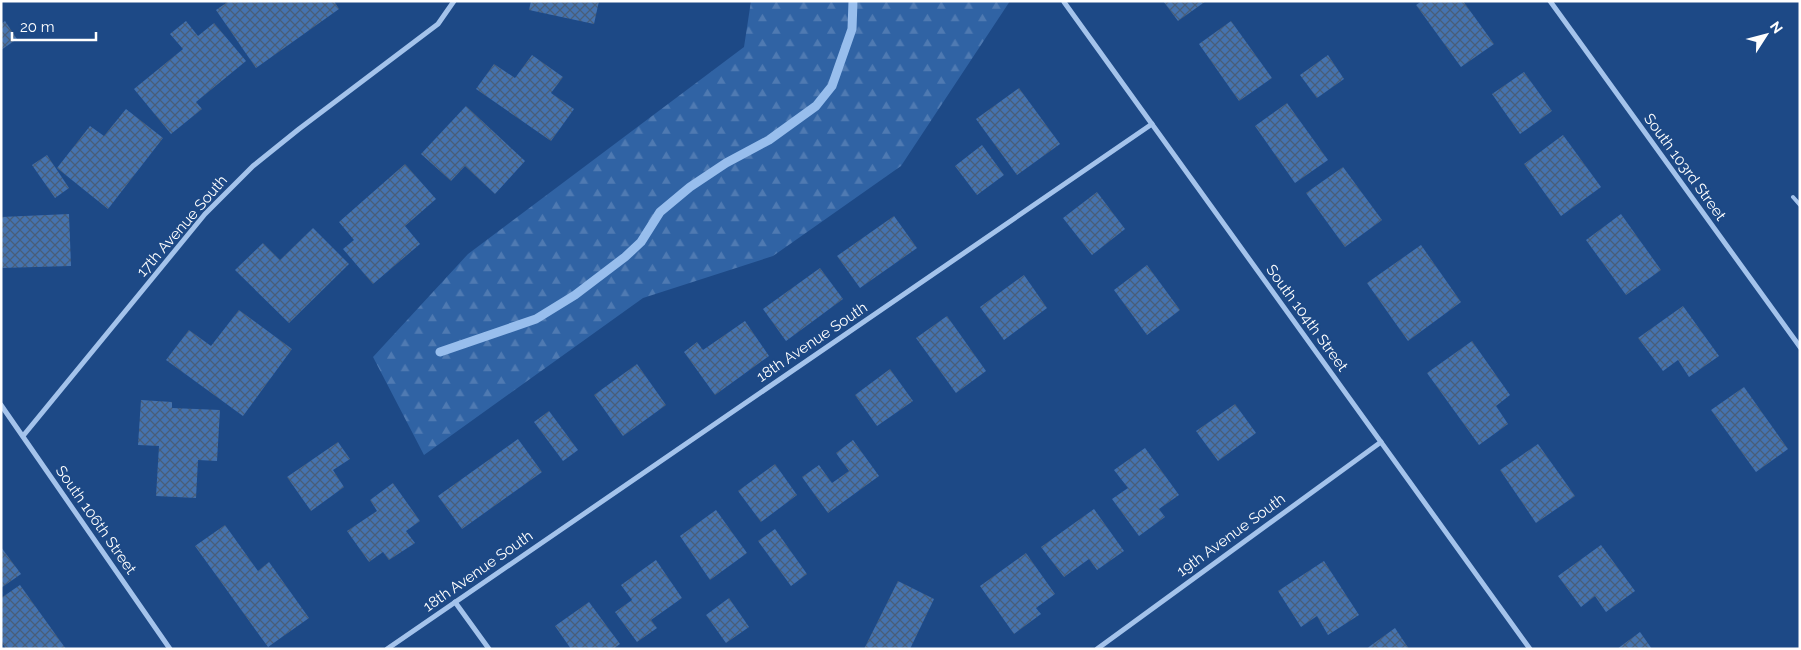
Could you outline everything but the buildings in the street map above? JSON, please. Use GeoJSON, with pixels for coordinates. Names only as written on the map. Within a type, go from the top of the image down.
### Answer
{"type":"FeatureCollection","features":[{"type":"Feature","properties":{"kind":"street","name":"17th Avenue South"},"geometry":{"type":"LineString","coordinates":[[23,436],[212,207],[253,166],[438,24],[454,1]]}},
{"type":"Feature","properties":{"kind":"street","name":"South 103rd Street"},"geometry":{"type":"LineString","coordinates":[[1550,1],[1800,347]]}},
{"type":"Feature","properties":{"kind":"street","name":"South 104th Street"},"geometry":{"type":"LineString","coordinates":[[1064,2],[1530,649]]}},
{"type":"Feature","properties":{"kind":"street","name":"18th Avenue South"},"geometry":{"type":"LineString","coordinates":[[387,649],[1152,124]]}},
{"type":"Feature","properties":{"kind":"street","name":"South 106th Street"},"geometry":{"type":"LineString","coordinates":[[1,405],[170,649]]}},
{"type":"Feature","properties":{"kind":"street","name":"19th Avenue South"},"geometry":{"type":"LineString","coordinates":[[1097,649],[1381,442]]}},
{"type":"Feature","properties":{"kind":"street"},"geometry":{"type":"LineString","coordinates":[[455,602],[489,649]]}},
{"type":"Feature","properties":{"kind":"lane"},"geometry":{"type":"LineString","coordinates":[[1794,197],[1800,205]]}},
{"type":"Feature","properties":{"kind":"green space"},"geometry":{"type":"Polygon","coordinates":[[[751,1],[1010,1],[901,166],[773,256],[643,298],[424,455],[373,357],[468,254],[744,47],[751,1]]]}},
{"type":"Feature","properties":{"kind":"waterway"},"geometry":{"type":"LineString","coordinates":[[440,352],[536,319],[575,295],[625,257],[641,242],[660,212],[690,187],[726,163],[769,140],[816,106],[832,86],[852,29],[853,1]]}}]}
